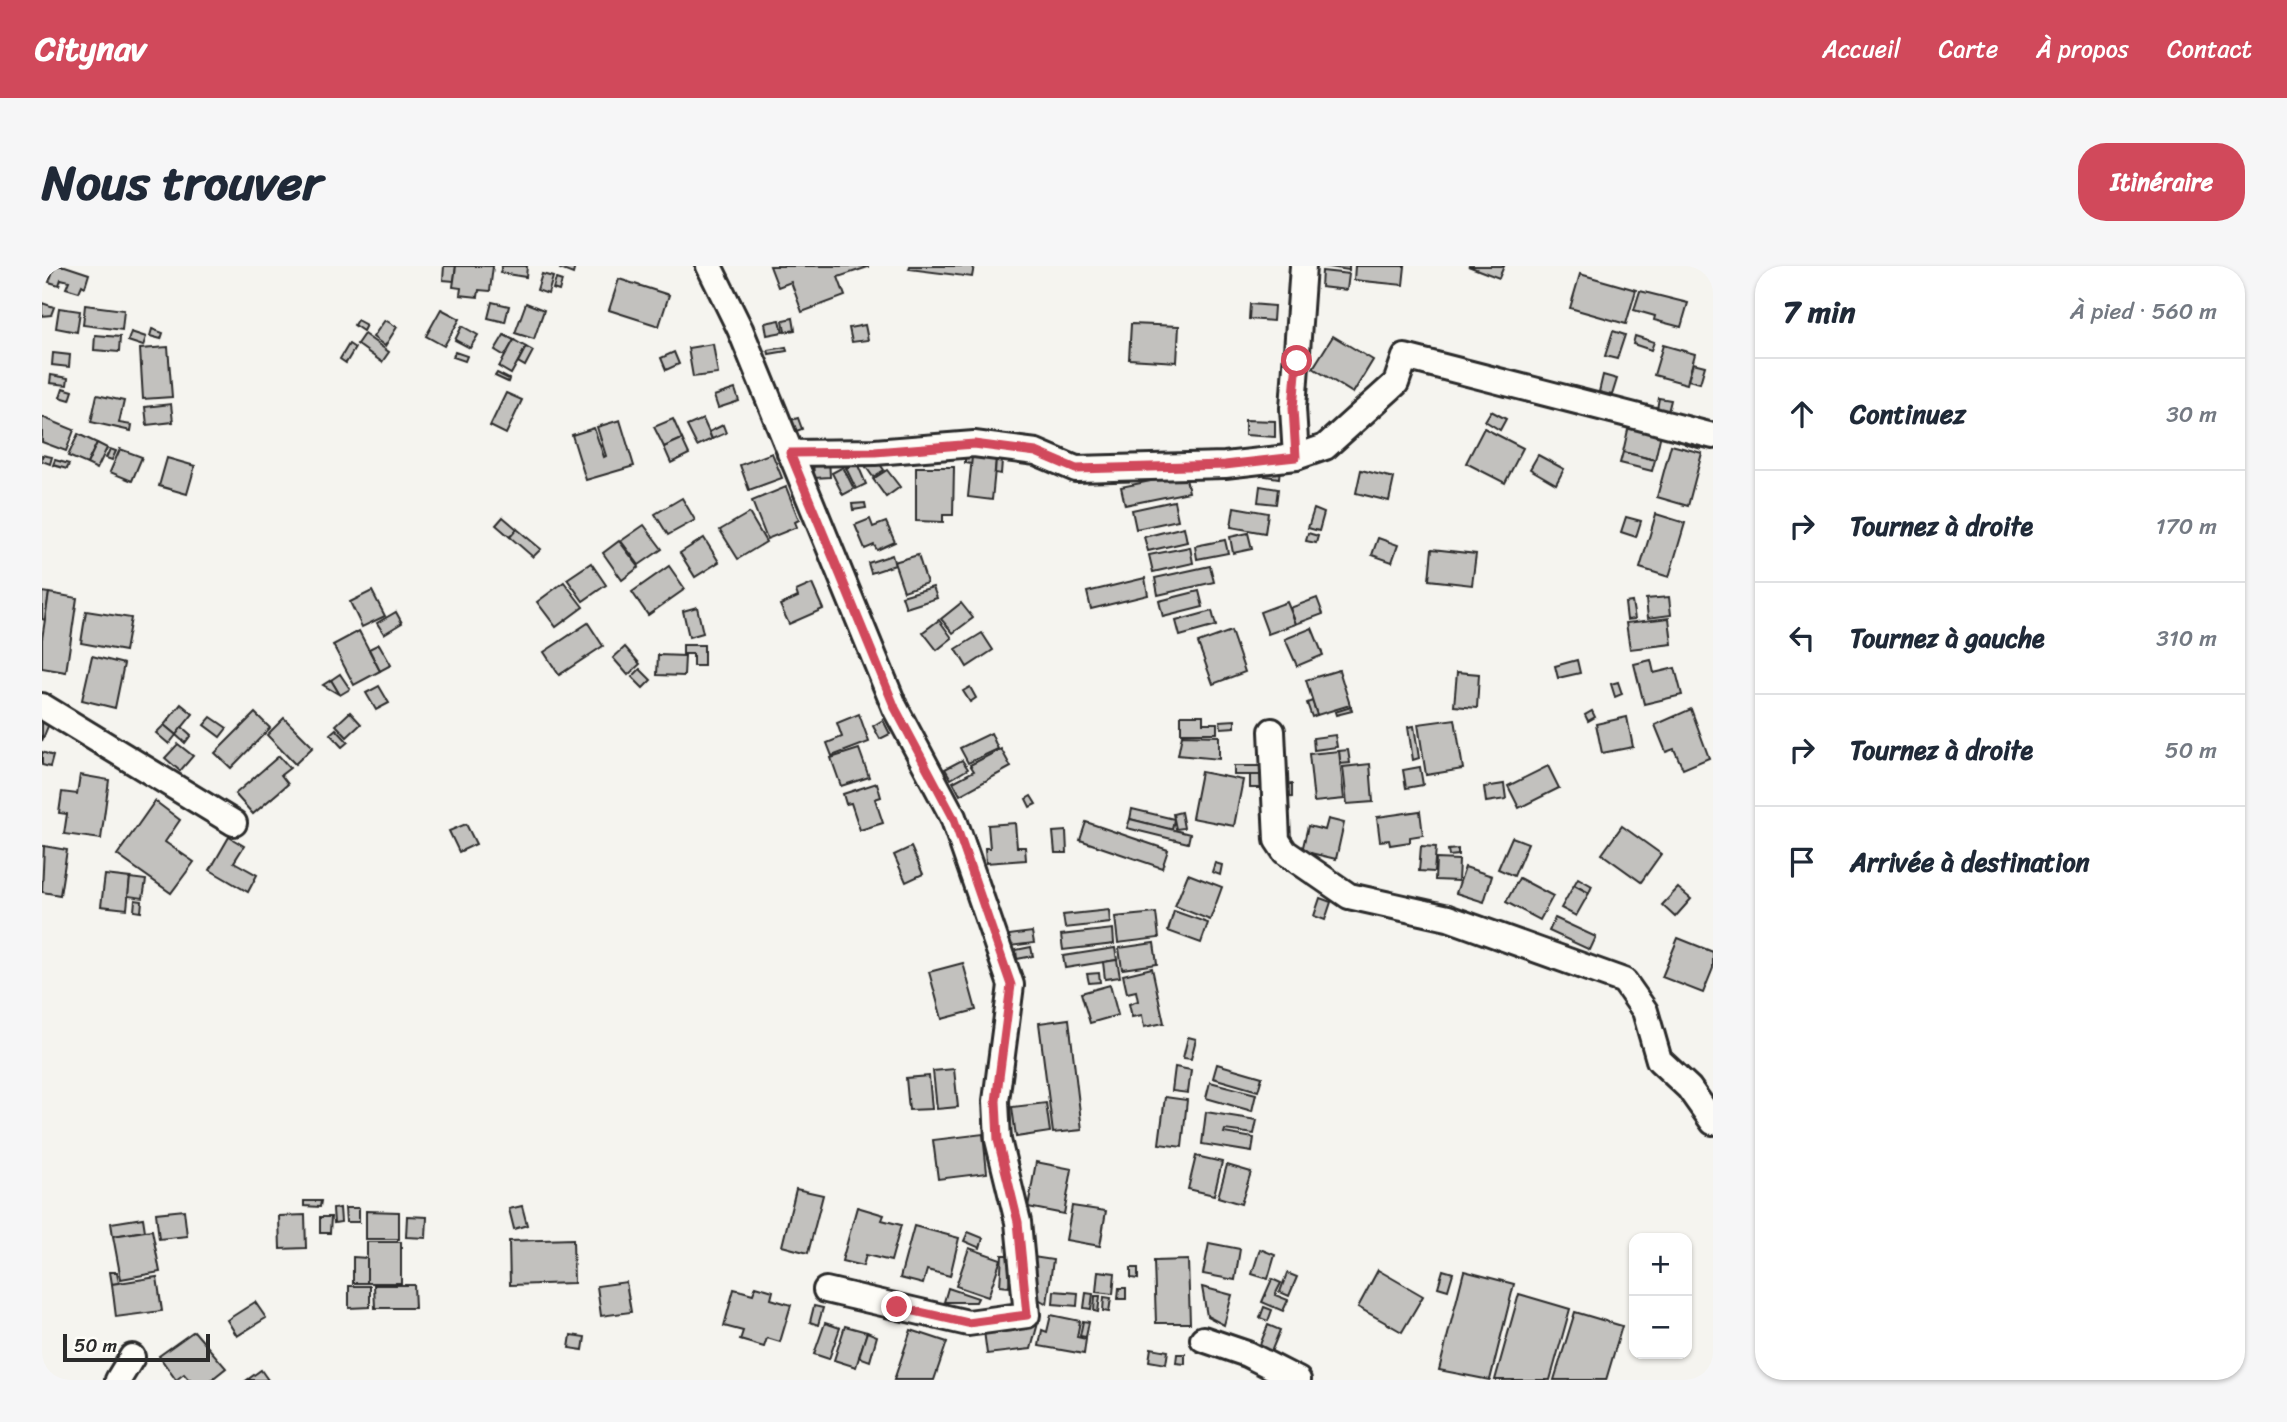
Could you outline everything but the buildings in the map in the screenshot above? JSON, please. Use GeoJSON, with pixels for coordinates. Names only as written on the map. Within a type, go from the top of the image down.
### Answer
{"type":"FeatureCollection","features":[{"type":"Feature","properties":{"kind":"street"},"geometry":{"type":"LineString","coordinates":[[709,266],[740,329],[895,708],[953,817],[1011,985],[996,1101],[998,1140],[1018,1222],[1027,1315],[968,1323],[826,1290]]}},
{"type":"Feature","properties":{"kind":"street"},"geometry":{"type":"LineString","coordinates":[[1296,457],[1293,408],[1303,266]]}},
{"type":"Feature","properties":{"kind":"street"},"geometry":{"type":"LineString","coordinates":[[790,453],[875,452],[974,444],[1036,452],[1076,469],[1225,465],[1296,457],[1325,447],[1376,402],[1396,383],[1405,357],[1713,436]]}},
{"type":"Feature","properties":{"kind":"street"},"geometry":{"type":"LineString","coordinates":[[42,706],[234,822]]}},
{"type":"Feature","properties":{"kind":"street"},"geometry":{"type":"LineString","coordinates":[[1272,731],[1277,840],[1285,852],[1349,896],[1448,918],[1624,981],[1645,1011],[1659,1060],[1689,1088],[1713,1122]]}},
{"type":"Feature","properties":{"kind":"street"},"geometry":{"type":"LineString","coordinates":[[1203,1339],[1247,1354],[1298,1380]]}},
{"type":"Feature","properties":{"kind":"street"},"geometry":{"type":"LineString","coordinates":[[118,1380],[132,1357]]}},
{"type":"Feature","properties":{"kind":"route"},"geometry":{"type":"LineString","coordinates":[[897,1307],[968,1323],[1027,1315],[1018,1222],[1009,1175],[998,1140],[996,1101],[1011,985],[953,817],[895,708],[858,624],[790,453],[837,450],[875,452],[974,444],[1036,452],[1076,469],[1225,465],[1296,457],[1293,408],[1297,361]]}}]}
